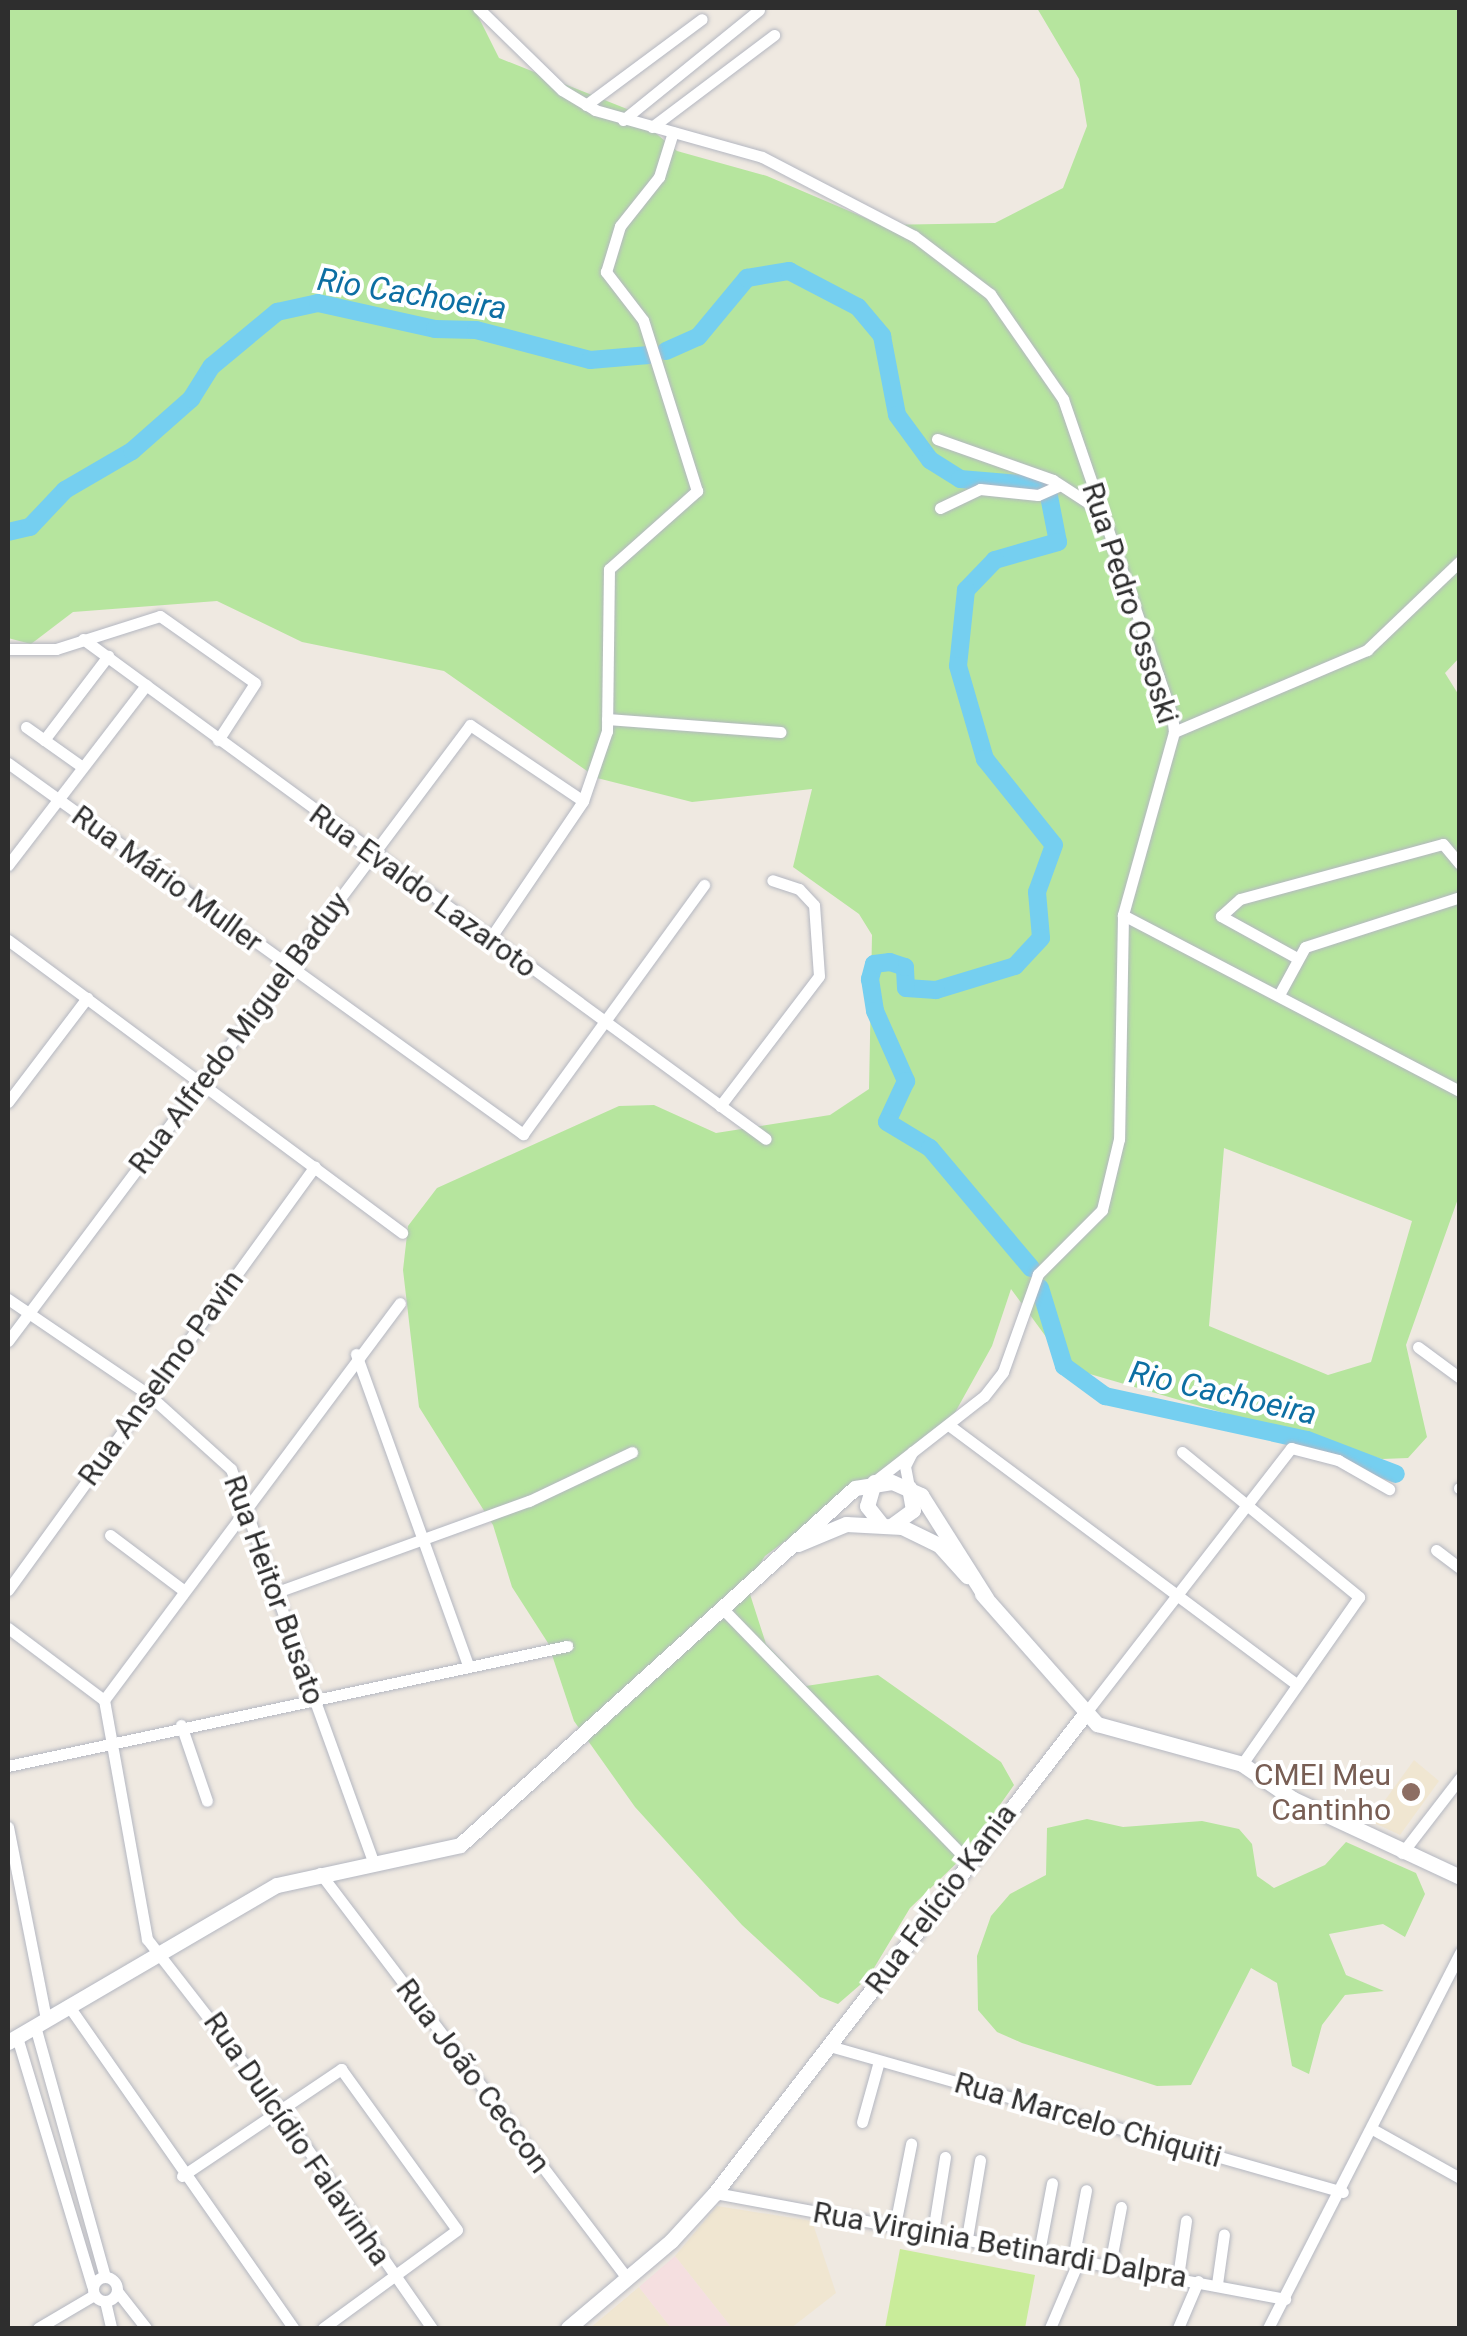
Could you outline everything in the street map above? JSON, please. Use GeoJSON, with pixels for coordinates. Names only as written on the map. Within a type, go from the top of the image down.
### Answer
{"type":"FeatureCollection","features":[{"type":"Feature","properties":{"kind":"main road"},"geometry":{"type":"LineString","coordinates":[[874,1482],[867,1506],[887,1525],[946,1550],[1084,1714],[1108,1730],[1242,1764],[1293,1799],[1460,1877]]}},
{"type":"Feature","properties":{"kind":"main road"},"geometry":{"type":"LineString","coordinates":[[12,2040],[244,1900],[320,1872],[436,1853],[480,1831],[848,1493],[874,1482],[909,1487],[939,1513],[986,1598]]}},
{"type":"Feature","properties":{"kind":"main road"},"geometry":{"type":"LineString","coordinates":[[781,1553],[832,1528],[887,1525],[912,1510],[909,1487]]}},
{"type":"Feature","properties":{"kind":"main road","name":"Rua Felício Kania"},"geometry":{"type":"LineString","coordinates":[[568,2328],[628,2278],[715,2192],[833,2047],[968,1861],[1084,1714]]}},
{"type":"Feature","properties":{"kind":"street","name":"Rua Pedro Ossoski"},"geometry":{"type":"LineString","coordinates":[[486,9],[586,105],[623,120],[762,157],[914,236],[990,294],[1063,399],[1174,732],[1123,915],[1112,1181],[1090,1230],[1038,1274],[1003,1372],[950,1426],[874,1482]]}},
{"type":"Feature","properties":{"kind":"street"},"geometry":{"type":"LineString","coordinates":[[623,120],[759,10]]}},
{"type":"Feature","properties":{"kind":"street"},"geometry":{"type":"LineString","coordinates":[[586,105],[702,19]]}},
{"type":"Feature","properties":{"kind":"street"},"geometry":{"type":"LineString","coordinates":[[652,127],[774,36]]}},
{"type":"Feature","properties":{"kind":"street"},"geometry":{"type":"LineString","coordinates":[[489,940],[583,802],[607,718],[609,569],[696,491],[642,320],[606,272],[620,226],[659,178],[672,132]]}},
{"type":"Feature","properties":{"kind":"street"},"geometry":{"type":"LineString","coordinates":[[937,439],[1060,485],[1102,512]]}},
{"type":"Feature","properties":{"kind":"street"},"geometry":{"type":"LineString","coordinates":[[940,508],[980,489],[1038,495],[1060,485]]}},
{"type":"Feature","properties":{"kind":"street"},"geometry":{"type":"LineString","coordinates":[[1174,732],[1367,650],[1460,562]]}},
{"type":"Feature","properties":{"kind":"street"},"geometry":{"type":"LineString","coordinates":[[8,649],[83,640],[160,616],[255,683],[218,740]]}},
{"type":"Feature","properties":{"kind":"street","name":"Rua Evaldo Lazaroto"},"geometry":{"type":"LineString","coordinates":[[83,640],[766,1139]]}},
{"type":"Feature","properties":{"kind":"street"},"geometry":{"type":"LineString","coordinates":[[44,740],[108,656]]}},
{"type":"Feature","properties":{"kind":"street"},"geometry":{"type":"LineString","coordinates":[[8,865],[146,686]]}},
{"type":"Feature","properties":{"kind":"street"},"geometry":{"type":"LineString","coordinates":[[607,718],[781,732]]}},
{"type":"Feature","properties":{"kind":"street","name":"Rua Alfredo Miguel Baduy"},"geometry":{"type":"LineString","coordinates":[[8,1341],[470,726],[583,802]]}},
{"type":"Feature","properties":{"kind":"street"},"geometry":{"type":"LineString","coordinates":[[26,727],[81,766]]}},
{"type":"Feature","properties":{"kind":"street","name":"Rua Mário Muller"},"geometry":{"type":"LineString","coordinates":[[10,770],[56,798],[523,1134],[606,1025]]}},
{"type":"Feature","properties":{"kind":"street"},"geometry":{"type":"LineString","coordinates":[[1298,958],[1221,916],[1240,900],[1443,844],[1460,864]]}},
{"type":"Feature","properties":{"kind":"street"},"geometry":{"type":"LineString","coordinates":[[720,1106],[818,976],[814,906],[799,889],[772,880]]}},
{"type":"Feature","properties":{"kind":"street"},"geometry":{"type":"LineString","coordinates":[[606,1025],[704,885]]}},
{"type":"Feature","properties":{"kind":"street"},"geometry":{"type":"LineString","coordinates":[[1280,993],[1298,958],[1326,938],[1460,898]]}},
{"type":"Feature","properties":{"kind":"street"},"geometry":{"type":"LineString","coordinates":[[1123,915],[1280,993],[1460,1091]]}},
{"type":"Feature","properties":{"kind":"street"},"geometry":{"type":"LineString","coordinates":[[8,940],[402,1233]]}},
{"type":"Feature","properties":{"kind":"street"},"geometry":{"type":"LineString","coordinates":[[8,1102],[87,998]]}},
{"type":"Feature","properties":{"kind":"street","name":"Rua Anselmo Pavin"},"geometry":{"type":"LineString","coordinates":[[8,1590],[315,1166]]}},
{"type":"Feature","properties":{"kind":"street","name":"Rua Heitor Busato"},"geometry":{"type":"LineString","coordinates":[[8,1299],[149,1395],[210,1446],[246,1500],[373,1862]]}},
{"type":"Feature","properties":{"kind":"street"},"geometry":{"type":"LineString","coordinates":[[8,1628],[104,1700],[246,1500],[356,1354],[400,1304]]}},
{"type":"Feature","properties":{"kind":"street"},"geometry":{"type":"LineString","coordinates":[[1418,1347],[1460,1378]]}},
{"type":"Feature","properties":{"kind":"street"},"geometry":{"type":"LineString","coordinates":[[356,1354],[468,1665]]}},
{"type":"Feature","properties":{"kind":"street"},"geometry":{"type":"LineString","coordinates":[[950,1426],[1297,1685]]}},
{"type":"Feature","properties":{"kind":"street","name":"Rua Felício Kania"},"geometry":{"type":"LineString","coordinates":[[1084,1714],[1291,1448],[1338,1460],[1389,1489]]}},
{"type":"Feature","properties":{"kind":"street"},"geometry":{"type":"LineString","coordinates":[[277,1592],[529,1501],[632,1452]]}},
{"type":"Feature","properties":{"kind":"street"},"geometry":{"type":"LineString","coordinates":[[909,1487],[905,1466],[912,1452]]}},
{"type":"Feature","properties":{"kind":"street"},"geometry":{"type":"LineString","coordinates":[[1182,1452],[1249,1502],[1359,1596],[1242,1764]]}},
{"type":"Feature","properties":{"kind":"street"},"geometry":{"type":"LineString","coordinates":[[110,1535],[184,1590]]}},
{"type":"Feature","properties":{"kind":"street"},"geometry":{"type":"LineString","coordinates":[[1436,1550],[1460,1568]]}},
{"type":"Feature","properties":{"kind":"street"},"geometry":{"type":"LineString","coordinates":[[722,1608],[968,1861]]}},
{"type":"Feature","properties":{"kind":"street"},"geometry":{"type":"LineString","coordinates":[[8,1766],[111,1739],[567,1646]]}},
{"type":"Feature","properties":{"kind":"street","name":"Rua Dulcídio Falavinha"},"geometry":{"type":"LineString","coordinates":[[104,1700],[147,1939],[281,2111],[432,2328]]}},
{"type":"Feature","properties":{"kind":"street"},"geometry":{"type":"LineString","coordinates":[[181,1725],[206,1801]]}},
{"type":"Feature","properties":{"kind":"street"},"geometry":{"type":"LineString","coordinates":[[1402,1853],[1460,1778]]}},
{"type":"Feature","properties":{"kind":"street"},"geometry":{"type":"LineString","coordinates":[[8,1827],[22,1879],[40,2022],[104,2276],[146,2328]]}},
{"type":"Feature","properties":{"kind":"street","name":"Rua João Ceccon"},"geometry":{"type":"LineString","coordinates":[[320,1872],[628,2278]]}},
{"type":"Feature","properties":{"kind":"street"},"geometry":{"type":"LineString","coordinates":[[8,1882],[22,1879]]}},
{"type":"Feature","properties":{"kind":"street"},"geometry":{"type":"LineString","coordinates":[[1268,2328],[1343,2192],[1460,1952]]}},
{"type":"Feature","properties":{"kind":"street"},"geometry":{"type":"LineString","coordinates":[[68,2006],[182,2176],[293,2328]]}},
{"type":"Feature","properties":{"kind":"street"},"geometry":{"type":"LineString","coordinates":[[12,2040],[111,2328]]}},
{"type":"Feature","properties":{"kind":"street","name":"Rua Marcelo Chiquiti"},"geometry":{"type":"LineString","coordinates":[[833,2047],[1343,2192]]}},
{"type":"Feature","properties":{"kind":"street"},"geometry":{"type":"LineString","coordinates":[[862,2122],[879,2060]]}},
{"type":"Feature","properties":{"kind":"street"},"geometry":{"type":"LineString","coordinates":[[182,2176],[340,2069],[456,2230],[323,2328]]}},
{"type":"Feature","properties":{"kind":"street"},"geometry":{"type":"LineString","coordinates":[[1374,2130],[1460,2178]]}},
{"type":"Feature","properties":{"kind":"street"},"geometry":{"type":"LineString","coordinates":[[896,2225],[911,2144]]}},
{"type":"Feature","properties":{"kind":"street"},"geometry":{"type":"LineString","coordinates":[[933,2232],[946,2157]]}},
{"type":"Feature","properties":{"kind":"street"},"geometry":{"type":"LineString","coordinates":[[967,2238],[980,2160]]}},
{"type":"Feature","properties":{"kind":"street"},"geometry":{"type":"LineString","coordinates":[[1039,2252],[1052,2183]]}},
{"type":"Feature","properties":{"kind":"street"},"geometry":{"type":"LineString","coordinates":[[1050,2328],[1076,2259],[1086,2190]]}},
{"type":"Feature","properties":{"kind":"street","name":"Rua Virginia Betinardi Dalpra"},"geometry":{"type":"LineString","coordinates":[[715,2192],[1285,2299]]}},
{"type":"Feature","properties":{"kind":"street"},"geometry":{"type":"LineString","coordinates":[[1110,2265],[1121,2207]]}},
{"type":"Feature","properties":{"kind":"street"},"geometry":{"type":"LineString","coordinates":[[1178,2277],[1186,2220]]}},
{"type":"Feature","properties":{"kind":"street"},"geometry":{"type":"LineString","coordinates":[[1217,2284],[1224,2234]]}},
{"type":"Feature","properties":{"kind":"street"},"geometry":{"type":"LineString","coordinates":[[97,2294],[104,2276]]}},
{"type":"Feature","properties":{"kind":"street"},"geometry":{"type":"LineString","coordinates":[[1178,2328],[1198,2280]]}},
{"type":"Feature","properties":{"kind":"street"},"geometry":{"type":"LineString","coordinates":[[38,2328],[97,2294],[118,2291]]}},
{"type":"Feature","properties":{"kind":"shaded area","name":"CMEI Meu Cantinho"},"geometry":{"type":"Polygon","coordinates":[[[1414,1760],[1439,1781],[1400,1835],[1370,1821],[1414,1760]]]}},
{"type":"Feature","properties":{"kind":"shaded area"},"geometry":{"type":"Polygon","coordinates":[[[717,2206],[812,2221],[836,2293],[791,2328],[732,2328],[675,2256],[717,2206]]]}},
{"type":"Feature","properties":{"kind":"shaded area"},"geometry":{"type":"Polygon","coordinates":[[[675,2256],[732,2328],[671,2328],[639,2287],[675,2256]]]}},
{"type":"Feature","properties":{"kind":"shaded area"},"geometry":{"type":"Polygon","coordinates":[[[639,2287],[671,2328],[590,2328],[639,2287]]]}},
{"type":"Feature","properties":{"kind":"green space"},"geometry":{"type":"Polygon","coordinates":[[[8,8],[474,8],[499,58],[627,109],[677,151],[767,176],[882,225],[995,223],[1063,188],[1087,126],[1079,79],[1037,8],[1459,8],[1460,657],[1445,673],[1460,697],[1460,1193],[1406,1345],[1427,1437],[1408,1458],[1382,1459],[1083,1372],[1052,1345],[1011,1289],[992,1346],[952,1418],[765,1556],[747,1585],[766,1644],[806,1686],[878,1675],[1001,1762],[1014,1785],[963,1857],[910,1908],[868,1978],[838,2004],[820,1997],[742,1925],[635,1807],[574,1721],[548,1643],[512,1587],[493,1525],[419,1407],[403,1270],[408,1226],[437,1188],[619,1106],[654,1105],[716,1133],[830,1115],[869,1089],[872,935],[859,914],[793,867],[812,789],[692,802],[597,778],[444,671],[302,642],[217,601],[73,612],[31,644],[8,638],[8,8]],[[1224,1148],[1209,1326],[1328,1375],[1371,1362],[1412,1221],[1224,1148]]]}},
{"type":"Feature","properties":{"kind":"green space"},"geometry":{"type":"Polygon","coordinates":[[[1087,1819],[1123,1827],[1202,1821],[1239,1829],[1252,1844],[1257,1876],[1274,1888],[1325,1865],[1346,1842],[1416,1873],[1425,1894],[1405,1937],[1383,1924],[1329,1934],[1346,1975],[1384,1991],[1345,1995],[1322,2025],[1309,2074],[1292,2066],[1277,1983],[1251,1968],[1191,2085],[1157,2086],[1022,2043],[997,2032],[978,2010],[977,1956],[991,1916],[1010,1894],[1046,1875],[1047,1828],[1087,1819]]]}},
{"type":"Feature","properties":{"kind":"green space"},"geometry":{"type":"Polygon","coordinates":[[[900,2249],[1035,2275],[1025,2328],[885,2328],[900,2249]]]}},
{"type":"Feature","properties":{"kind":"waterway","name":"Rio Cachoeira"},"geometry":{"type":"LineString","coordinates":[[666,351],[698,337],[747,278],[789,271],[858,307],[882,336],[897,415],[930,460],[960,479],[1047,486],[1058,542],[995,560],[966,590],[958,666],[985,759],[1054,845],[1037,892],[1041,938],[1015,966],[936,990],[906,988],[905,967],[890,962],[874,964],[870,979],[875,1011],[906,1081],[887,1122],[930,1148],[1031,1268]]}},
{"type":"Feature","properties":{"kind":"waterway","name":"Rio Cachoeira"},"geometry":{"type":"LineString","coordinates":[[8,532],[30,527],[65,490],[132,451],[191,399],[212,366],[277,312],[318,303],[435,329],[476,330],[590,360],[649,355]]}},
{"type":"Feature","properties":{"kind":"waterway","name":"Rio Cachoeira"},"geometry":{"type":"LineString","coordinates":[[1040,1288],[1064,1366],[1105,1396],[1307,1440],[1396,1474]]}},
{"type":"Feature","properties":{"kind":"place","name":"CMEI Meu Cantinho"},"geometry":{"type":"Point","coordinates":[1411,1792]}}]}
